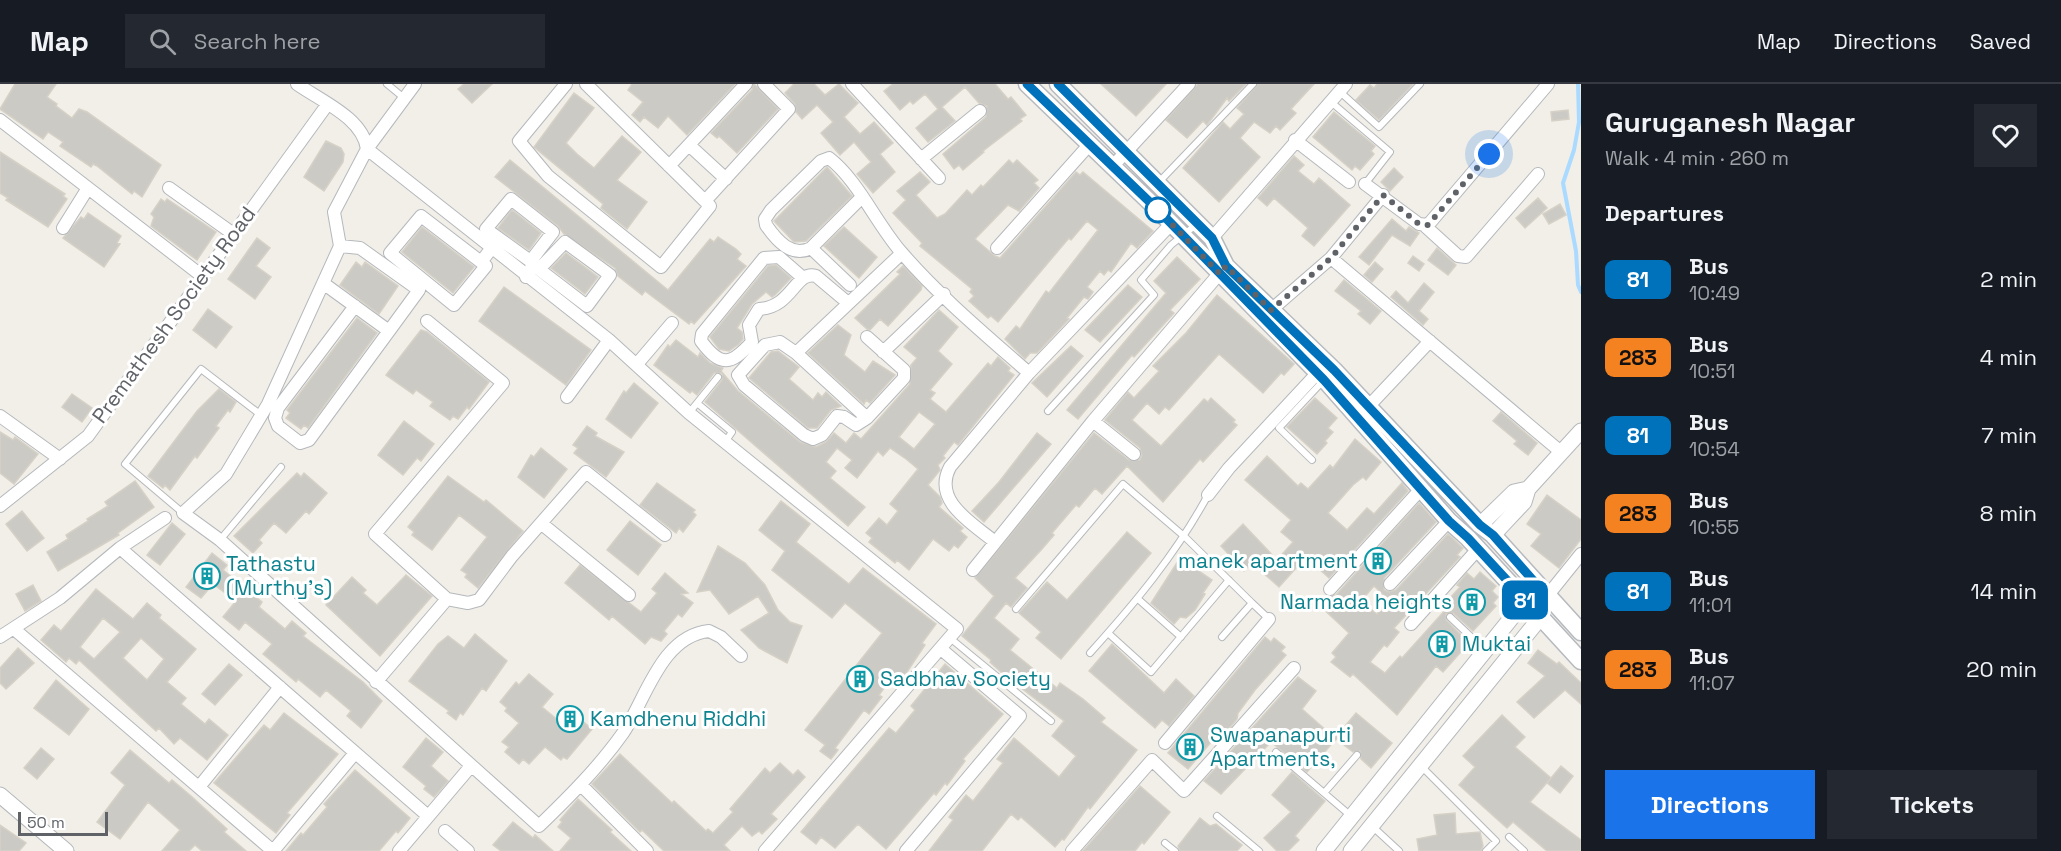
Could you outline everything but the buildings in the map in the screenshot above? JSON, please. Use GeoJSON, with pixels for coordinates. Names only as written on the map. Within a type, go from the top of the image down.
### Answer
{"type":"FeatureCollection","features":[{"type":"Feature","properties":{"kind":"main road"},"geometry":{"type":"LineString","coordinates":[[1027,84],[1176,230],[1271,310],[1326,372],[1420,489],[1449,521],[1481,541],[1547,595],[1581,632]]}},
{"type":"Feature","properties":{"kind":"main road"},"geometry":{"type":"LineString","coordinates":[[1058,84],[1159,182],[1212,238],[1223,270],[1326,372],[1366,408],[1481,541],[1540,618],[1581,661]]}},
{"type":"Feature","properties":{"kind":"main road"},"geometry":{"type":"LineString","coordinates":[[1526,601],[1547,595]]}},
{"type":"Feature","properties":{"kind":"main road"},"geometry":{"type":"LineString","coordinates":[[1540,618],[1547,595]]}},
{"type":"Feature","properties":{"kind":"street"},"geometry":{"type":"LineString","coordinates":[[297,84],[358,127],[365,138],[366,149],[491,249],[532,268],[586,306],[610,275],[565,242],[542,266],[532,268]]}},
{"type":"Feature","properties":{"kind":"street"},"geometry":{"type":"LineString","coordinates":[[415,84],[366,149],[334,212],[340,246],[261,415],[226,474],[183,513],[220,540],[539,826],[581,785],[624,732],[667,657],[684,639],[709,631],[721,637],[741,656]]}},
{"type":"Feature","properties":{"kind":"street"},"geometry":{"type":"LineString","coordinates":[[566,84],[519,141],[548,176],[661,267],[710,206],[586,84]]}},
{"type":"Feature","properties":{"kind":"street"},"geometry":{"type":"LineString","coordinates":[[669,166],[746,84]]}},
{"type":"Feature","properties":{"kind":"street"},"geometry":{"type":"LineString","coordinates":[[705,201],[789,108],[764,84]]}},
{"type":"Feature","properties":{"kind":"street"},"geometry":{"type":"LineString","coordinates":[[852,84],[939,178]]}},
{"type":"Feature","properties":{"kind":"street"},"geometry":{"type":"LineString","coordinates":[[1112,167],[1189,84]]}},
{"type":"Feature","properties":{"kind":"street"},"geometry":{"type":"LineString","coordinates":[[1425,226],[1548,84]]}},
{"type":"Feature","properties":{"kind":"street"},"geometry":{"type":"LineString","coordinates":[[1212,238],[1295,140],[1343,88]]}},
{"type":"Feature","properties":{"kind":"street","name":"Premathesh Society Road"},"geometry":{"type":"LineString","coordinates":[[0,506],[88,436],[232,233],[327,105]]}},
{"type":"Feature","properties":{"kind":"street"},"geometry":{"type":"LineString","coordinates":[[921,159],[980,111]]}},
{"type":"Feature","properties":{"kind":"street"},"geometry":{"type":"LineString","coordinates":[[0,120],[202,276]]}},
{"type":"Feature","properties":{"kind":"street"},"geometry":{"type":"LineString","coordinates":[[1295,140],[1349,182]]}},
{"type":"Feature","properties":{"kind":"street"},"geometry":{"type":"LineString","coordinates":[[689,145],[726,179]]}},
{"type":"Feature","properties":{"kind":"street"},"geometry":{"type":"LineString","coordinates":[[997,248],[1089,145]]}},
{"type":"Feature","properties":{"kind":"street"},"geometry":{"type":"LineString","coordinates":[[862,197],[811,248],[801,253],[793,252],[772,234],[765,219],[771,210],[821,161],[829,158],[862,197],[902,253],[1029,373]]}},
{"type":"Feature","properties":{"kind":"street"},"geometry":{"type":"LineString","coordinates":[[1365,184],[1425,226],[1458,256],[1466,257],[1538,174]]}},
{"type":"Feature","properties":{"kind":"street"},"geometry":{"type":"LineString","coordinates":[[63,228],[88,188]]}},
{"type":"Feature","properties":{"kind":"street"},"geometry":{"type":"LineString","coordinates":[[169,188],[232,233]]}},
{"type":"Feature","properties":{"kind":"street"},"geometry":{"type":"LineString","coordinates":[[1271,310],[1331,258],[1383,195]]}},
{"type":"Feature","properties":{"kind":"street"},"geometry":{"type":"LineString","coordinates":[[532,268],[533,258],[553,232],[511,199],[486,229],[532,268],[609,340],[693,408],[725,442],[957,629],[765,851]]}},
{"type":"Feature","properties":{"kind":"street"},"geometry":{"type":"LineString","coordinates":[[421,216],[481,262],[486,266],[454,305],[390,253],[421,216]]}},
{"type":"Feature","properties":{"kind":"street"},"geometry":{"type":"LineString","coordinates":[[996,542],[962,514],[945,494],[944,480],[950,467],[1029,373],[1176,230]]}},
{"type":"Feature","properties":{"kind":"street"},"geometry":{"type":"LineString","coordinates":[[340,246],[360,248],[418,290],[309,440],[300,443],[278,426],[274,418],[278,408],[355,306]]}},
{"type":"Feature","properties":{"kind":"street"},"geometry":{"type":"LineString","coordinates":[[811,248],[850,285]]}},
{"type":"Feature","properties":{"kind":"street"},"geometry":{"type":"LineString","coordinates":[[481,262],[491,249]]}},
{"type":"Feature","properties":{"kind":"street"},"geometry":{"type":"LineString","coordinates":[[796,353],[847,302],[902,253]]}},
{"type":"Feature","properties":{"kind":"street"},"geometry":{"type":"LineString","coordinates":[[802,277],[779,257],[764,258],[702,334],[701,341],[722,361],[731,362],[752,342],[749,325],[759,309],[773,308],[786,299],[802,277],[809,274],[816,276],[847,302]]}},
{"type":"Feature","properties":{"kind":"street"},"geometry":{"type":"LineString","coordinates":[[1331,258],[1561,452]]}},
{"type":"Feature","properties":{"kind":"street"},"geometry":{"type":"LineString","coordinates":[[973,570],[1093,422],[1223,270]]}},
{"type":"Feature","properties":{"kind":"street"},"geometry":{"type":"LineString","coordinates":[[323,283],[389,331]]}},
{"type":"Feature","properties":{"kind":"street"},"geometry":{"type":"LineString","coordinates":[[883,352],[944,294]]}},
{"type":"Feature","properties":{"kind":"street"},"geometry":{"type":"LineString","coordinates":[[427,321],[504,382],[375,534],[447,599],[468,603],[479,600],[512,555],[586,472],[665,535]]}},
{"type":"Feature","properties":{"kind":"street"},"geometry":{"type":"LineString","coordinates":[[637,364],[672,323]]}},
{"type":"Feature","properties":{"kind":"street"},"geometry":{"type":"LineString","coordinates":[[867,337],[883,352],[893,357],[905,374],[898,386],[867,418],[856,425],[844,417],[837,416],[822,435],[813,439],[804,435],[744,385],[738,375],[765,345],[780,342],[796,353],[867,418]]}},
{"type":"Feature","properties":{"kind":"street"},"geometry":{"type":"LineString","coordinates":[[567,397],[609,340]]}},
{"type":"Feature","properties":{"kind":"street"},"geometry":{"type":"LineString","coordinates":[[1366,408],[1430,341]]}},
{"type":"Feature","properties":{"kind":"street"},"geometry":{"type":"LineString","coordinates":[[1209,495],[1229,468],[1326,372]]}},
{"type":"Feature","properties":{"kind":"street"},"geometry":{"type":"LineString","coordinates":[[0,416],[60,459]]}},
{"type":"Feature","properties":{"kind":"street"},"geometry":{"type":"LineString","coordinates":[[1093,422],[1134,454]]}},
{"type":"Feature","properties":{"kind":"street"},"geometry":{"type":"LineString","coordinates":[[1411,624],[1481,541],[1524,501],[1528,489],[1581,431]]}},
{"type":"Feature","properties":{"kind":"street"},"geometry":{"type":"LineString","coordinates":[[1330,589],[1420,489]]}},
{"type":"Feature","properties":{"kind":"street"},"geometry":{"type":"LineString","coordinates":[[0,637],[60,598],[120,548],[165,519]]}},
{"type":"Feature","properties":{"kind":"street"},"geometry":{"type":"LineString","coordinates":[[1390,584],[1449,521]]}},
{"type":"Feature","properties":{"kind":"street"},"geometry":{"type":"LineString","coordinates":[[542,524],[629,595]]}},
{"type":"Feature","properties":{"kind":"street"},"geometry":{"type":"LineString","coordinates":[[1436,604],[1481,541]]}},
{"type":"Feature","properties":{"kind":"street"},"geometry":{"type":"LineString","coordinates":[[120,548],[428,816]]}},
{"type":"Feature","properties":{"kind":"street"},"geometry":{"type":"LineString","coordinates":[[1547,595],[1581,554]]}},
{"type":"Feature","properties":{"kind":"street"},"geometry":{"type":"LineString","coordinates":[[376,682],[447,599]]}},
{"type":"Feature","properties":{"kind":"street"},"geometry":{"type":"LineString","coordinates":[[1324,851],[1526,601]]}},
{"type":"Feature","properties":{"kind":"street"},"geometry":{"type":"LineString","coordinates":[[1165,744],[1269,618]]}},
{"type":"Feature","properties":{"kind":"street"},"geometry":{"type":"LineString","coordinates":[[1352,851],[1540,618]]}},
{"type":"Feature","properties":{"kind":"street"},"geometry":{"type":"LineString","coordinates":[[14,629],[273,851],[355,753]]}},
{"type":"Feature","properties":{"kind":"street"},"geometry":{"type":"LineString","coordinates":[[906,851],[1020,716],[941,649]]}},
{"type":"Feature","properties":{"kind":"street"},"geometry":{"type":"LineString","coordinates":[[1072,851],[1152,760],[1184,792],[1294,668]]}},
{"type":"Feature","properties":{"kind":"street"},"geometry":{"type":"LineString","coordinates":[[199,787],[280,687]]}},
{"type":"Feature","properties":{"kind":"street"},"geometry":{"type":"LineString","coordinates":[[399,851],[471,766]]}},
{"type":"Feature","properties":{"kind":"street"},"geometry":{"type":"LineString","coordinates":[[581,785],[648,851]]}},
{"type":"Feature","properties":{"kind":"street"},"geometry":{"type":"LineString","coordinates":[[0,795],[66,851]]}},
{"type":"Feature","properties":{"kind":"street"},"geometry":{"type":"LineString","coordinates":[[445,831],[468,851]]}},
{"type":"Feature","properties":{"kind":"lane"},"geometry":{"type":"LineString","coordinates":[[387,84],[404,98]]}},
{"type":"Feature","properties":{"kind":"lane"},"geometry":{"type":"LineString","coordinates":[[1159,182],[1253,84]]}},
{"type":"Feature","properties":{"kind":"lane"},"geometry":{"type":"LineString","coordinates":[[1371,136],[1420,84]]}},
{"type":"Feature","properties":{"kind":"lane"},"geometry":{"type":"LineString","coordinates":[[1343,88],[1379,127]]}},
{"type":"Feature","properties":{"kind":"lane"},"geometry":{"type":"LineString","coordinates":[[1330,102],[1390,152],[1365,184]]}},
{"type":"Feature","properties":{"kind":"lane"},"geometry":{"type":"LineString","coordinates":[[1048,411],[1154,295],[1141,280],[1176,230],[1197,224]]}},
{"type":"Feature","properties":{"kind":"lane"},"geometry":{"type":"LineString","coordinates":[[183,513],[125,464],[194,377],[201,369],[261,415]]}},
{"type":"Feature","properties":{"kind":"lane"},"geometry":{"type":"LineString","coordinates":[[1312,460],[1279,428],[1326,372]]}},
{"type":"Feature","properties":{"kind":"lane"},"geometry":{"type":"LineString","coordinates":[[693,408],[718,377]]}},
{"type":"Feature","properties":{"kind":"lane"},"geometry":{"type":"LineString","coordinates":[[220,540],[281,467]]}},
{"type":"Feature","properties":{"kind":"lane"},"geometry":{"type":"LineString","coordinates":[[1016,609],[1123,484],[1185,537],[1269,618]]}},
{"type":"Feature","properties":{"kind":"lane"},"geometry":{"type":"LineString","coordinates":[[1090,653],[1138,599],[1185,537],[1209,495]]}},
{"type":"Feature","properties":{"kind":"lane"},"geometry":{"type":"LineString","coordinates":[[1108,633],[1151,672],[1229,580]]}},
{"type":"Feature","properties":{"kind":"lane"},"geometry":{"type":"LineString","coordinates":[[1138,599],[1181,637]]}},
{"type":"Feature","properties":{"kind":"lane"},"geometry":{"type":"LineString","coordinates":[[1222,638],[1252,603]]}},
{"type":"Feature","properties":{"kind":"lane"},"geometry":{"type":"LineString","coordinates":[[1450,617],[1486,650]]}},
{"type":"Feature","properties":{"kind":"lane"},"geometry":{"type":"LineString","coordinates":[[950,638],[1051,721]]}},
{"type":"Feature","properties":{"kind":"lane"},"geometry":{"type":"LineString","coordinates":[[1276,752],[1351,817]]}},
{"type":"Feature","properties":{"kind":"lane"},"geometry":{"type":"LineString","coordinates":[[1324,793],[1357,755]]}},
{"type":"Feature","properties":{"kind":"lane"},"geometry":{"type":"LineString","coordinates":[[1420,766],[1496,841],[1486,851]]}},
{"type":"Feature","properties":{"kind":"lane"},"geometry":{"type":"LineString","coordinates":[[1217,816],[1258,851]]}},
{"type":"Feature","properties":{"kind":"lane"},"geometry":{"type":"LineString","coordinates":[[1372,826],[1399,851]]}},
{"type":"Feature","properties":{"kind":"lane"},"geometry":{"type":"LineString","coordinates":[[1509,837],[1524,851]]}},
{"type":"Feature","properties":{"kind":"lane"},"geometry":{"type":"LineString","coordinates":[[1165,843],[1175,851]]}},
{"type":"Feature","properties":{"kind":"waterway"},"geometry":{"type":"LineString","coordinates":[[1578,84],[1579,122],[1574,150],[1563,183],[1576,251],[1578,285],[1581,292]]}},
{"type":"Feature","properties":{"kind":"bus line","name":"81"},"geometry":{"type":"LineString","coordinates":[[1027,84],[1158,210],[1318,373],[1449,521],[1468,538],[1526,601],[1538,586],[1493,535],[1480,525],[1366,408],[1334,370],[1305,345],[1226,266],[1212,238],[1159,182],[1058,84]]}},
{"type":"Feature","properties":{"kind":"place","name":"manek apartment"},"geometry":{"type":"Point","coordinates":[1378,561]}},
{"type":"Feature","properties":{"kind":"place","name":"Tathastu (Murthy's)"},"geometry":{"type":"Point","coordinates":[207,576]}},
{"type":"Feature","properties":{"kind":"place","name":"Narmada heights"},"geometry":{"type":"Point","coordinates":[1472,602]}},
{"type":"Feature","properties":{"kind":"place","name":"Muktai"},"geometry":{"type":"Point","coordinates":[1442,644]}},
{"type":"Feature","properties":{"kind":"place","name":"Sadbhav Society"},"geometry":{"type":"Point","coordinates":[860,679]}},
{"type":"Feature","properties":{"kind":"place","name":"Kamdhenu Riddhi"},"geometry":{"type":"Point","coordinates":[570,719]}},
{"type":"Feature","properties":{"kind":"place","name":"Swapanapurti Apartments,"},"geometry":{"type":"Point","coordinates":[1190,747]}},
{"type":"Feature","properties":{"kind":"route"},"geometry":{"type":"LineString","coordinates":[[1158,210],[1220,274],[1226,266],[1271,310],[1331,258],[1383,195],[1419,224],[1428,225],[1489,154]]}}]}
